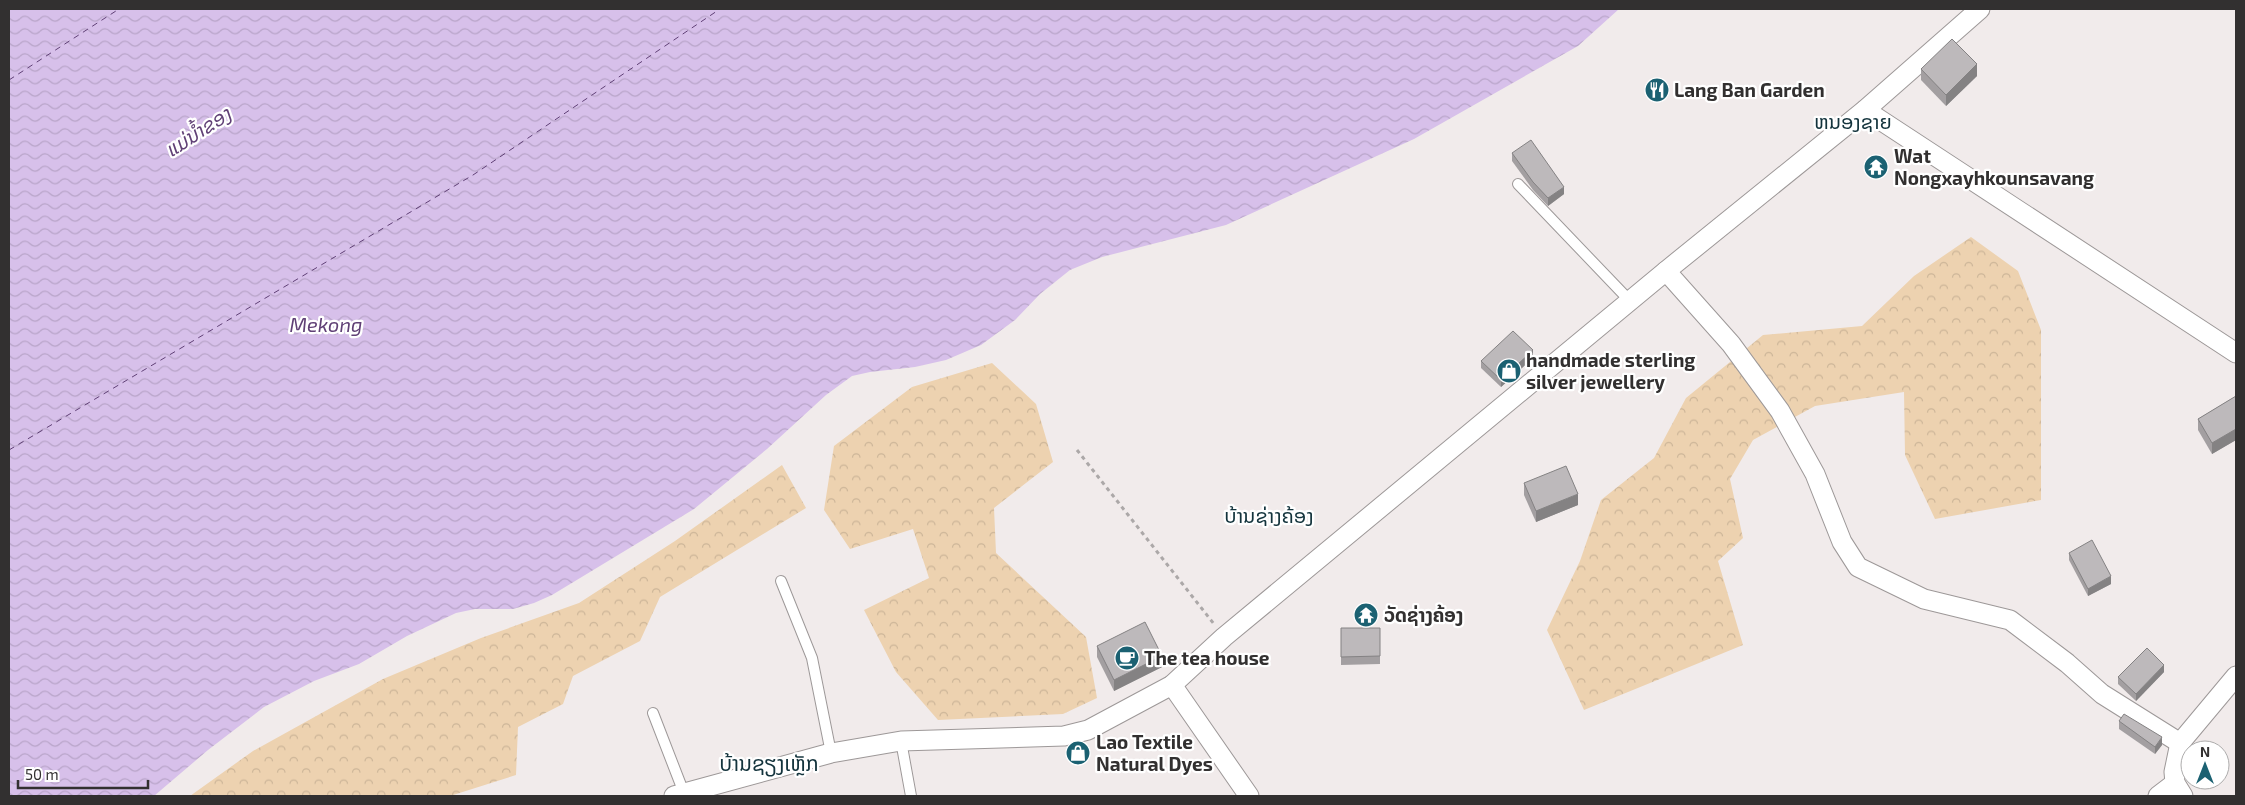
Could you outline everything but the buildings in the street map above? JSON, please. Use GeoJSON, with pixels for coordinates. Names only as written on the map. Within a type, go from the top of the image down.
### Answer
{"type":"FeatureCollection","features":[{"type":"Feature","properties":{"kind":"street"},"geometry":{"type":"LineString","coordinates":[[679,795],[831,753],[901,741],[1064,736],[1088,730],[1172,685],[1224,637],[1666,271],[1866,110],[1980,9]]}},
{"type":"Feature","properties":{"kind":"street"},"geometry":{"type":"LineString","coordinates":[[1866,110],[2236,353]]}},
{"type":"Feature","properties":{"kind":"street"},"geometry":{"type":"LineString","coordinates":[[1666,271],[1731,344],[1780,411],[1815,474],[1842,542],[1858,567],[1924,599],[2010,620],[2066,663],[2102,694],[2180,743],[2174,772],[2179,789],[2158,796]]}},
{"type":"Feature","properties":{"kind":"street"},"geometry":{"type":"LineString","coordinates":[[2183,740],[2236,676]]}},
{"type":"Feature","properties":{"kind":"street"},"geometry":{"type":"LineString","coordinates":[[1172,685],[1249,796]]}},
{"type":"Feature","properties":{"kind":"lane"},"geometry":{"type":"LineString","coordinates":[[1518,184],[1630,301]]}},
{"type":"Feature","properties":{"kind":"lane"},"geometry":{"type":"LineString","coordinates":[[781,581],[812,658],[831,753]]}},
{"type":"Feature","properties":{"kind":"lane"},"geometry":{"type":"LineString","coordinates":[[653,713],[679,795]]}},
{"type":"Feature","properties":{"kind":"lane"},"geometry":{"type":"LineString","coordinates":[[901,741],[911,796]]}},
{"type":"Feature","properties":{"kind":"path"},"geometry":{"type":"LineString","coordinates":[[1077,450],[1224,637]]}},
{"type":"Feature","properties":{"kind":"green space"},"geometry":{"type":"Polygon","coordinates":[[[1971,237],[2018,271],[2041,330],[2041,500],[1935,519],[1905,455],[1904,392],[1815,406],[1753,440],[1730,479],[1743,538],[1718,561],[1743,645],[1584,710],[1547,630],[1580,561],[1601,500],[1654,458],[1686,398],[1763,335],[1862,326],[1914,276],[1971,237]]]}},
{"type":"Feature","properties":{"kind":"green space"},"geometry":{"type":"Polygon","coordinates":[[[992,363],[1036,404],[1053,462],[994,508],[996,553],[1086,637],[1097,698],[1063,714],[938,720],[896,672],[864,610],[929,578],[913,529],[850,549],[824,510],[834,446],[912,387],[992,363]]]}},
{"type":"Feature","properties":{"kind":"green space"},"geometry":{"type":"Polygon","coordinates":[[[782,465],[806,508],[660,597],[640,641],[573,676],[563,704],[518,727],[516,775],[450,796],[190,796],[253,751],[383,679],[481,638],[579,603],[675,541],[782,465]]]}},
{"type":"Feature","properties":{"kind":"water","name":"Mekong"},"geometry":{"type":"Polygon","coordinates":[[[9,9],[1619,9],[1578,46],[1414,139],[1226,225],[1102,257],[1070,270],[1040,294],[1015,320],[981,345],[946,360],[915,367],[852,376],[826,395],[767,449],[694,509],[552,595],[513,609],[475,609],[456,613],[407,636],[359,664],[314,681],[264,707],[208,750],[154,796],[9,796],[9,9]]]}},
{"type":"Feature","properties":{"kind":"ferry route"},"geometry":{"type":"LineString","coordinates":[[9,80],[119,9]]}},
{"type":"Feature","properties":{"kind":"ferry route"},"geometry":{"type":"LineString","coordinates":[[9,450],[473,175],[720,9]]}},
{"type":"Feature","properties":{"kind":"place","name":"Lang Ban Garden"},"geometry":{"type":"Point","coordinates":[1657,90]}},
{"type":"Feature","properties":{"kind":"place","name":"Wat Nongxayhkounsavang"},"geometry":{"type":"Point","coordinates":[1876,167]}},
{"type":"Feature","properties":{"kind":"place","name":"handmade sterling silver jewellery"},"geometry":{"type":"Point","coordinates":[1509,371]}},
{"type":"Feature","properties":{"kind":"place","name":"ວັດຊ່າງຄ້ອງ"},"geometry":{"type":"Point","coordinates":[1366,615]}},
{"type":"Feature","properties":{"kind":"place","name":"The tea house"},"geometry":{"type":"Point","coordinates":[1127,658]}},
{"type":"Feature","properties":{"kind":"place","name":"Lao Textile Natural Dyes"},"geometry":{"type":"Point","coordinates":[1078,753]}},
{"type":"Feature","properties":{"kind":"district","name":"ຫນອງຊາຍ"},"geometry":{"type":"Point","coordinates":[1853,122]}},
{"type":"Feature","properties":{"kind":"district","name":"ບ້ານຊ່າງຄ້ອງ"},"geometry":{"type":"Point","coordinates":[1269,516]}},
{"type":"Feature","properties":{"kind":"district","name":"ບ້ານຊຽງເຫຼັກ"},"geometry":{"type":"Point","coordinates":[769,764]}},
{"type":"Feature","properties":{"kind":"water label","name":"ແມ່ນ້ຳຂອງ"},"geometry":{"type":"Point","coordinates":[198,132]}}]}
